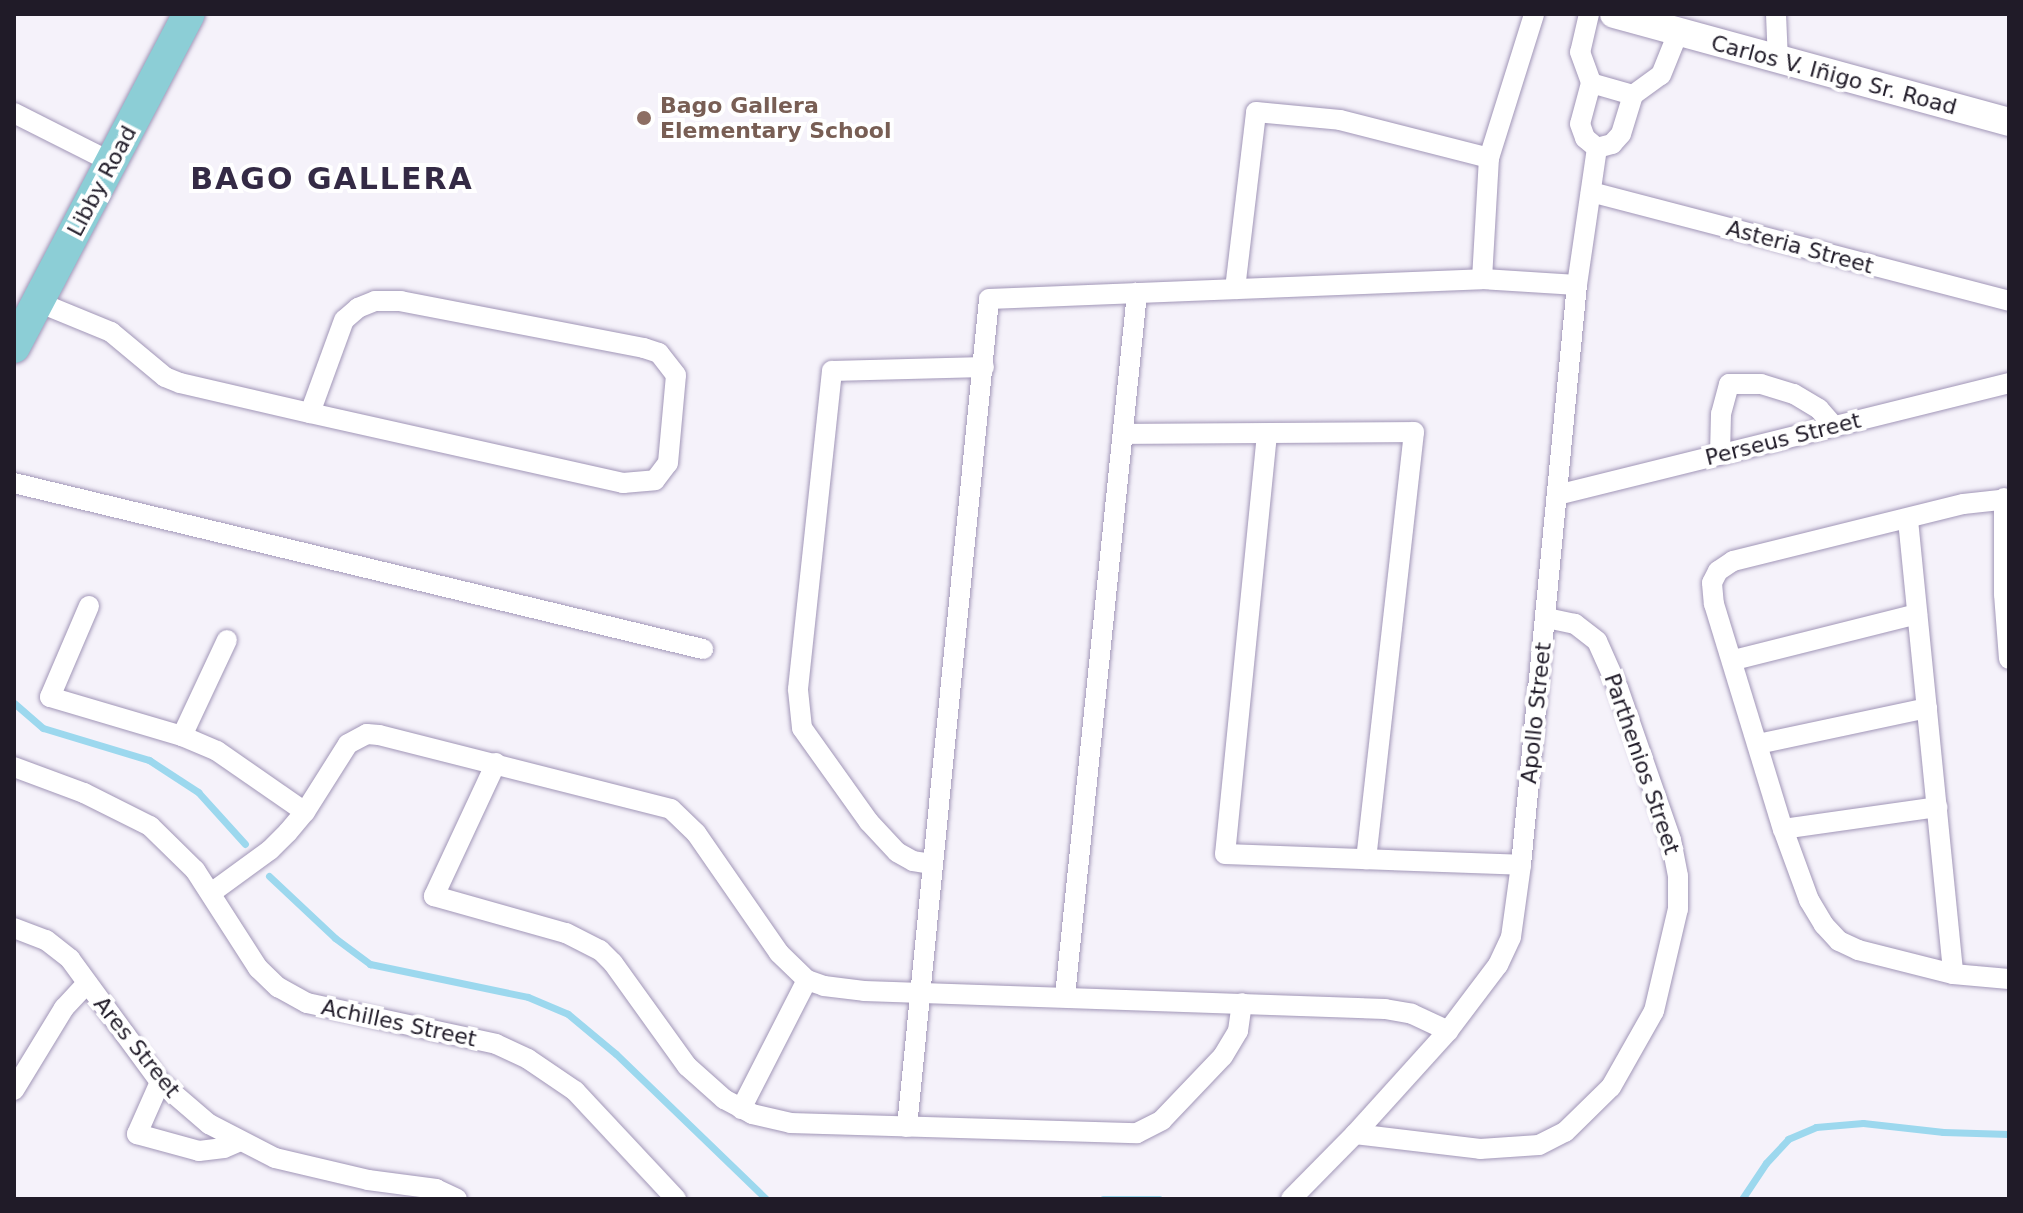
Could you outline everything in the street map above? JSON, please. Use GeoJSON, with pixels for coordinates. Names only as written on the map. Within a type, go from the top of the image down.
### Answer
{"type":"FeatureCollection","features":[{"type":"Feature","properties":{"kind":"main road","name":"Libby Road"},"geometry":{"type":"LineString","coordinates":[[14,347],[189,14]]}},
{"type":"Feature","properties":{"kind":"main road","name":"Carlos V. Iñigo Sr. Road"},"geometry":{"type":"LineString","coordinates":[[1614,14],[1778,62],[2009,122]]}},
{"type":"Feature","properties":{"kind":"street"},"geometry":{"type":"LineString","coordinates":[[1482,279],[1489,158],[1534,14]]}},
{"type":"Feature","properties":{"kind":"street"},"geometry":{"type":"LineString","coordinates":[[1589,14],[1580,52],[1591,83],[1580,124],[1585,138],[1597,148],[1612,144],[1621,134],[1633,95],[1661,75],[1678,33]]}},
{"type":"Feature","properties":{"kind":"street"},"geometry":{"type":"LineString","coordinates":[[1776,14],[1778,62]]}},
{"type":"Feature","properties":{"kind":"street"},"geometry":{"type":"LineString","coordinates":[[1591,83],[1633,95]]}},
{"type":"Feature","properties":{"kind":"street"},"geometry":{"type":"LineString","coordinates":[[1235,289],[1256,112],[1340,120],[1489,158]]}},
{"type":"Feature","properties":{"kind":"street"},"geometry":{"type":"LineString","coordinates":[[14,113],[111,162]]}},
{"type":"Feature","properties":{"kind":"street","name":"Apollo Street"},"geometry":{"type":"LineString","coordinates":[[1291,1199],[1448,1031],[1482,988],[1505,951],[1516,910],[1577,285],[1597,148]]}},
{"type":"Feature","properties":{"kind":"street","name":"Asteria Street"},"geometry":{"type":"LineString","coordinates":[[1591,192],[2009,301]]}},
{"type":"Feature","properties":{"kind":"street"},"geometry":{"type":"LineString","coordinates":[[907,1127],[989,299],[1482,279],[1577,285]]}},
{"type":"Feature","properties":{"kind":"street"},"geometry":{"type":"LineString","coordinates":[[1065,996],[1137,293]]}},
{"type":"Feature","properties":{"kind":"street"},"geometry":{"type":"LineString","coordinates":[[38,302],[111,332],[165,377],[180,383],[310,413],[623,483],[655,480],[668,463],[676,375],[659,353],[644,348],[401,301],[375,301],[358,308],[344,320],[310,413]]}},
{"type":"Feature","properties":{"kind":"street"},"geometry":{"type":"LineString","coordinates":[[932,864],[913,861],[884,840],[808,739],[797,702],[832,371],[984,367]]}},
{"type":"Feature","properties":{"kind":"street"},"geometry":{"type":"LineString","coordinates":[[1720,455],[1725,377],[1794,394],[1819,409],[1834,426]]}},
{"type":"Feature","properties":{"kind":"street","name":"Perseus Street"},"geometry":{"type":"LineString","coordinates":[[1557,495],[2009,383]]}},
{"type":"Feature","properties":{"kind":"street"},"geometry":{"type":"LineString","coordinates":[[1123,434],[1414,432],[1366,859]]}},
{"type":"Feature","properties":{"kind":"street"},"geometry":{"type":"LineString","coordinates":[[1267,434],[1225,854],[1521,865]]}},
{"type":"Feature","properties":{"kind":"street"},"geometry":{"type":"LineString","coordinates":[[14,483],[703,649]]}},
{"type":"Feature","properties":{"kind":"street"},"geometry":{"type":"LineString","coordinates":[[2009,659],[2007,499],[1963,504],[1733,561],[1718,571],[1712,583],[1714,604],[1734,660],[1783,829],[1809,900],[1824,925],[1839,941],[1858,950],[1953,974],[2009,979]]}},
{"type":"Feature","properties":{"kind":"street"},"geometry":{"type":"LineString","coordinates":[[1908,520],[1953,974]]}},
{"type":"Feature","properties":{"kind":"street"},"geometry":{"type":"LineString","coordinates":[[89,606],[50,697],[182,736],[247,769],[305,812]]}},
{"type":"Feature","properties":{"kind":"street"},"geometry":{"type":"LineString","coordinates":[[1734,660],[1917,614]]}},
{"type":"Feature","properties":{"kind":"street","name":"Parthenios Street"},"geometry":{"type":"LineString","coordinates":[[1355,1134],[1480,1149],[1539,1145],[1575,1125],[1611,1087],[1654,1011],[1678,909],[1678,876],[1671,840],[1623,702],[1597,641],[1575,624],[1546,618]]}},
{"type":"Feature","properties":{"kind":"street"},"geometry":{"type":"LineString","coordinates":[[182,736],[227,640]]}},
{"type":"Feature","properties":{"kind":"street"},"geometry":{"type":"LineString","coordinates":[[1758,744],[1927,708]]}},
{"type":"Feature","properties":{"kind":"street"},"geometry":{"type":"LineString","coordinates":[[211,893],[270,850],[305,812],[340,754],[356,738],[379,735],[671,809],[696,833],[779,953],[807,980],[845,989],[1385,1009],[1412,1014],[1448,1031]]}},
{"type":"Feature","properties":{"kind":"street"},"geometry":{"type":"LineString","coordinates":[[496,763],[434,896],[566,933],[600,950],[613,963],[687,1066],[708,1087],[741,1109],[790,1123],[1137,1133],[1162,1120],[1223,1056],[1238,1031],[1242,1003]]}},
{"type":"Feature","properties":{"kind":"street","name":"Achilles Street"},"geometry":{"type":"LineString","coordinates":[[15,770],[84,793],[150,826],[195,870],[258,968],[278,987],[307,1003],[496,1044],[528,1059],[575,1091],[676,1199]]}},
{"type":"Feature","properties":{"kind":"street"},"geometry":{"type":"LineString","coordinates":[[1783,829],[1937,807]]}},
{"type":"Feature","properties":{"kind":"street","name":"Ares Street"},"geometry":{"type":"LineString","coordinates":[[14,928],[46,940],[60,950],[160,1082],[191,1111],[238,1142],[275,1158],[368,1180],[446,1191],[457,1199]]}},
{"type":"Feature","properties":{"kind":"street"},"geometry":{"type":"LineString","coordinates":[[741,1109],[807,980]]}},
{"type":"Feature","properties":{"kind":"street"},"geometry":{"type":"LineString","coordinates":[[14,1090],[55,1021],[87,983]]}},
{"type":"Feature","properties":{"kind":"street"},"geometry":{"type":"LineString","coordinates":[[160,1082],[137,1134],[199,1151],[224,1148],[238,1142]]}},
{"type":"Feature","properties":{"kind":"waterway"},"geometry":{"type":"LineString","coordinates":[[14,703],[43,728],[149,760],[198,792],[245,844]]}},
{"type":"Feature","properties":{"kind":"waterway"},"geometry":{"type":"LineString","coordinates":[[269,876],[335,938],[370,964],[528,997],[568,1014],[616,1054],[766,1199]]}},
{"type":"Feature","properties":{"kind":"waterway"},"geometry":{"type":"LineString","coordinates":[[1742,1199],[1766,1163],[1788,1139],[1816,1127],[1863,1123],[1943,1132],[2009,1134]]}},
{"type":"Feature","properties":{"kind":"waterway"},"geometry":{"type":"LineString","coordinates":[[1103,1199],[1159,1199]]}},
{"type":"Feature","properties":{"kind":"place","name":"Bago Gallera Elementary School"},"geometry":{"type":"Point","coordinates":[644,118]}},
{"type":"Feature","properties":{"kind":"district","name":"BAGO GALLERA"},"geometry":{"type":"Point","coordinates":[332,179]}}]}
